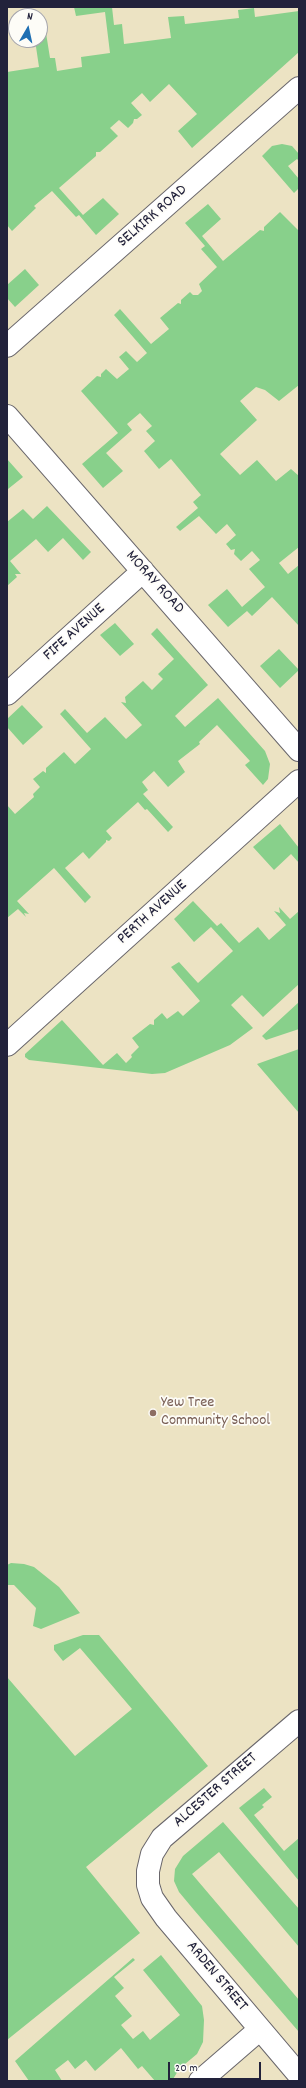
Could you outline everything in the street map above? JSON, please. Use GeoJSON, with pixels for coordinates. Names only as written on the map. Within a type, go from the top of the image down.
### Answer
{"type":"FeatureCollection","features":[{"type":"Feature","properties":{"kind":"street","name":"SELKIRK ROAD"},"geometry":{"type":"LineString","coordinates":[[7,346],[296,98]]}},
{"type":"Feature","properties":{"kind":"street","name":"MORAY ROAD"},"geometry":{"type":"LineString","coordinates":[[7,416],[299,750]]}},
{"type":"Feature","properties":{"kind":"street","name":"FIFE AVENUE"},"geometry":{"type":"LineString","coordinates":[[7,694],[143,571]]}},
{"type":"Feature","properties":{"kind":"street","name":"PERTH AVENUE"},"geometry":{"type":"LineString","coordinates":[[7,1045],[299,781]]}},
{"type":"Feature","properties":{"kind":"street","name":"ALCESTER STREET"},"geometry":{"type":"LineString","coordinates":[[148,1871],[152,1854],[162,1838],[299,1721]]}},
{"type":"Feature","properties":{"kind":"street","name":"ARDEN STREET"},"geometry":{"type":"LineString","coordinates":[[148,1871],[148,1884],[152,1898],[166,1918],[299,2076]]}},
{"type":"Feature","properties":{"kind":"street"},"geometry":{"type":"LineString","coordinates":[[200,2081],[259,2030]]}},
{"type":"Feature","properties":{"kind":"green space"},"geometry":{"type":"Polygon","coordinates":[[[74,7],[112,7],[114,25],[122,24],[124,44],[171,38],[168,17],[184,16],[185,24],[239,18],[238,10],[254,8],[255,17],[299,11],[299,52],[192,148],[178,131],[197,114],[169,84],[150,102],[142,93],[131,103],[142,115],[137,119],[134,119],[133,123],[128,128],[119,120],[110,128],[118,136],[100,152],[96,152],[96,156],[59,188],[83,215],[103,198],[119,214],[96,235],[79,215],[76,217],[52,191],[34,206],[36,208],[12,231],[7,225],[7,72],[39,67],[36,48],[48,48],[48,46],[50,58],[55,58],[57,71],[82,67],[81,57],[110,53],[105,12],[76,16],[74,7]]]}},
{"type":"Feature","properties":{"kind":"green space"},"geometry":{"type":"Polygon","coordinates":[[[282,144],[292,146],[299,154],[299,161],[297,159],[288,166],[299,179],[299,188],[294,193],[262,156],[272,146],[282,144]]]}},
{"type":"Feature","properties":{"kind":"green space"},"geometry":{"type":"Polygon","coordinates":[[[208,204],[221,219],[202,236],[223,261],[260,230],[264,231],[264,227],[280,212],[299,231],[299,385],[279,401],[265,390],[256,387],[240,401],[257,420],[220,454],[240,475],[257,460],[276,481],[291,469],[299,476],[299,547],[279,563],[288,574],[299,565],[299,626],[272,597],[252,616],[247,611],[228,627],[208,605],[227,589],[242,607],[265,587],[249,569],[260,560],[252,551],[241,561],[234,554],[235,549],[231,550],[226,544],[236,535],[227,524],[216,534],[199,516],[180,531],[176,527],[198,508],[193,502],[201,495],[171,459],[159,469],[144,451],[155,441],[146,431],[152,426],[140,413],[127,424],[132,430],[106,453],[123,471],[103,488],[82,464],[118,433],[81,391],[97,376],[101,377],[101,374],[106,369],[117,379],[129,369],[119,357],[126,351],[137,362],[147,353],[114,315],[120,309],[151,344],[169,329],[160,318],[178,303],[181,304],[181,300],[190,292],[193,295],[198,295],[202,291],[199,284],[217,267],[201,249],[205,246],[185,223],[208,204]]]}},
{"type":"Feature","properties":{"kind":"green space"},"geometry":{"type":"Polygon","coordinates":[[[25,269],[39,285],[15,307],[7,298],[7,285],[25,269]]]}},
{"type":"Feature","properties":{"kind":"green space"},"geometry":{"type":"Polygon","coordinates":[[[7,459],[23,477],[8,489],[7,488],[7,459]]]}},
{"type":"Feature","properties":{"kind":"green space"},"geometry":{"type":"Polygon","coordinates":[[[47,506],[91,552],[83,560],[63,538],[48,552],[36,539],[10,561],[21,574],[15,574],[17,577],[7,586],[7,522],[23,509],[33,519],[47,506]]]}},
{"type":"Feature","properties":{"kind":"green space"},"geometry":{"type":"Polygon","coordinates":[[[115,623],[134,644],[120,656],[100,635],[115,623]]]}},
{"type":"Feature","properties":{"kind":"green space"},"geometry":{"type":"Polygon","coordinates":[[[157,628],[208,685],[175,716],[185,727],[218,698],[265,751],[270,764],[268,779],[263,785],[245,765],[250,761],[217,725],[199,742],[200,744],[178,761],[185,772],[168,787],[154,771],[142,782],[148,790],[143,794],[173,827],[168,832],[147,809],[145,810],[138,802],[106,831],[112,838],[109,841],[106,840],[106,842],[89,859],[83,852],[65,868],[91,897],[85,903],[54,868],[17,901],[29,914],[24,913],[26,917],[18,909],[7,918],[7,805],[15,814],[34,797],[33,794],[40,787],[33,779],[43,771],[46,773],[46,768],[64,752],[75,764],[91,749],[60,714],[65,709],[87,733],[105,717],[126,739],[142,725],[121,702],[126,703],[125,697],[143,681],[152,690],[163,679],[158,674],[174,659],[151,634],[157,628]]]}},
{"type":"Feature","properties":{"kind":"green space"},"geometry":{"type":"Polygon","coordinates":[[[279,649],[299,670],[280,688],[260,666],[279,649]]]}},
{"type":"Feature","properties":{"kind":"green space"},"geometry":{"type":"Polygon","coordinates":[[[22,705],[43,727],[23,745],[7,727],[7,719],[22,705]]]}},
{"type":"Feature","properties":{"kind":"green space"},"geometry":{"type":"Polygon","coordinates":[[[280,824],[299,848],[299,863],[291,854],[274,870],[253,847],[280,824]]]}},
{"type":"Feature","properties":{"kind":"green space"},"geometry":{"type":"Polygon","coordinates":[[[193,901],[217,926],[221,923],[239,943],[258,927],[269,940],[286,925],[274,911],[280,913],[279,907],[290,919],[299,911],[299,984],[263,1017],[242,995],[231,1005],[253,1028],[230,1045],[165,1073],[152,1074],[29,1060],[25,1057],[25,1054],[62,1020],[103,1065],[117,1053],[126,1063],[139,1047],[132,1038],[150,1024],[154,1025],[154,1020],[162,1013],[167,1019],[178,1011],[183,1016],[200,1001],[171,967],[179,962],[198,983],[233,951],[211,927],[194,942],[174,919],[193,901]]]}},
{"type":"Feature","properties":{"kind":"green space"},"geometry":{"type":"Polygon","coordinates":[[[299,1002],[299,1029],[266,1040],[262,1036],[299,1002]]]}},
{"type":"Feature","properties":{"kind":"green space"},"geometry":{"type":"Polygon","coordinates":[[[299,1049],[299,1113],[257,1064],[299,1049]]]}},
{"type":"Feature","properties":{"kind":"green space"},"geometry":{"type":"Polygon","coordinates":[[[11,1563],[24,1564],[34,1567],[59,1587],[80,1613],[41,1629],[33,1626],[36,1608],[14,1585],[7,1585],[7,1565],[11,1563]]]}},
{"type":"Feature","properties":{"kind":"green space"},"geometry":{"type":"Polygon","coordinates":[[[83,1635],[99,1635],[208,1766],[86,1867],[140,1933],[7,2040],[7,1677],[75,1756],[132,1709],[80,1648],[63,1661],[54,1650],[54,1645],[83,1635]]]}},
{"type":"Feature","properties":{"kind":"green space"},"geometry":{"type":"Polygon","coordinates":[[[264,1788],[272,1797],[262,1805],[264,1807],[254,1815],[284,1851],[299,1838],[299,1881],[239,1808],[264,1788]]]}},
{"type":"Feature","properties":{"kind":"green space"},"geometry":{"type":"Polygon","coordinates":[[[223,1822],[299,1909],[299,1947],[219,1852],[192,1874],[299,2000],[299,2032],[179,1892],[174,1881],[175,1869],[183,1856],[223,1822]]]}},
{"type":"Feature","properties":{"kind":"green space"},"geometry":{"type":"Polygon","coordinates":[[[161,1955],[202,2006],[204,2020],[203,2042],[197,2054],[179,2069],[172,2081],[155,2081],[142,2066],[138,2069],[121,2048],[95,2071],[86,2060],[75,2069],[68,2060],[55,2070],[62,2081],[29,2081],[15,2061],[133,1958],[135,1960],[114,1977],[124,1988],[115,1996],[132,2016],[121,2025],[133,2039],[143,2031],[150,2040],[180,2015],[143,1970],[161,1955]]]}},
{"type":"Feature","properties":{"kind":"place","name":"Yew Tree Community School"},"geometry":{"type":"Point","coordinates":[153,1413]}}]}
